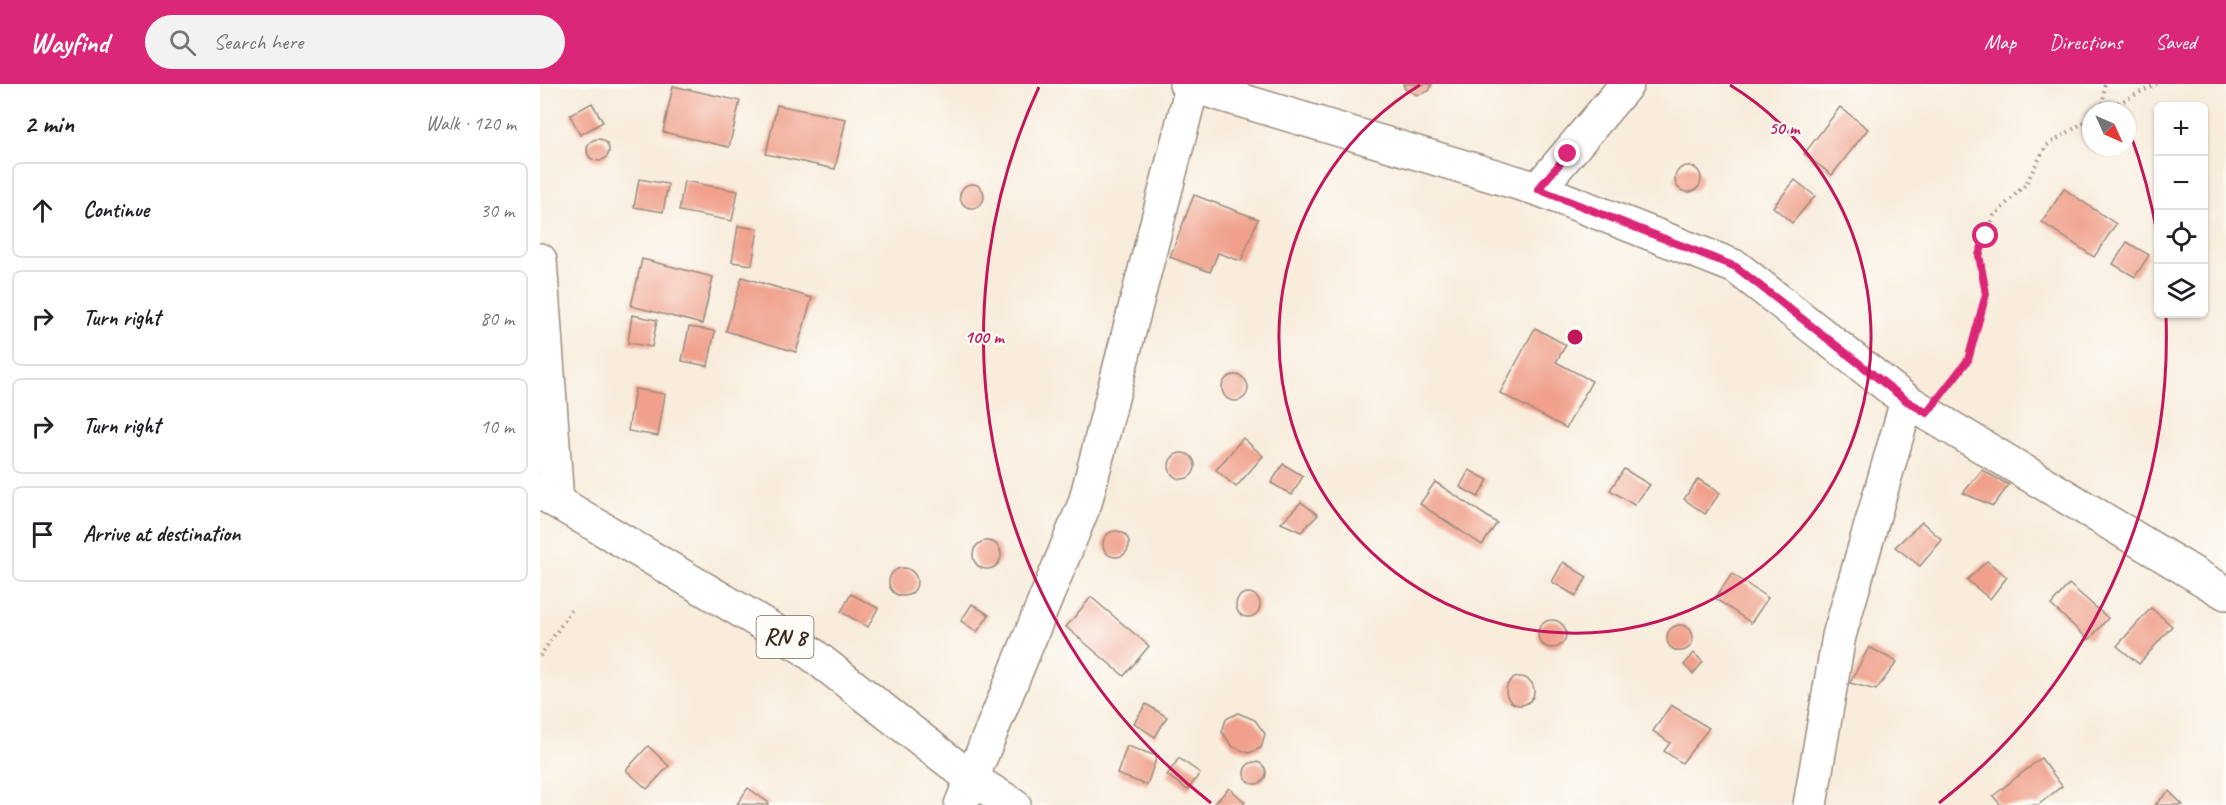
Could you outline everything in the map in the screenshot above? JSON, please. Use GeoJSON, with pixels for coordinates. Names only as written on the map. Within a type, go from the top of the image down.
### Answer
{"type":"FeatureCollection","features":[{"type":"Feature","properties":{"kind":"street"},"geometry":{"type":"LineString","coordinates":[[1538,189],[1627,84]]}},
{"type":"Feature","properties":{"kind":"street"},"geometry":{"type":"LineString","coordinates":[[966,792],[1085,502],[1189,85],[1538,189],[1736,267],[1917,407],[2226,593]]}},
{"type":"Feature","properties":{"kind":"street"},"geometry":{"type":"LineString","coordinates":[[540,260],[548,497]]}},
{"type":"Feature","properties":{"kind":"street"},"geometry":{"type":"LineString","coordinates":[[1810,805],[1839,636],[1917,407]]}},
{"type":"Feature","properties":{"kind":"street","name":"RN 8"},"geometry":{"type":"LineString","coordinates":[[548,497],[804,648],[966,792],[1014,805]]}},
{"type":"Feature","properties":{"kind":"path"},"geometry":{"type":"LineString","coordinates":[[2103,102],[2104,84]]}},
{"type":"Feature","properties":{"kind":"path"},"geometry":{"type":"LineString","coordinates":[[2120,102],[2157,84]]}},
{"type":"Feature","properties":{"kind":"path"},"geometry":{"type":"LineString","coordinates":[[1917,407],[1968,360],[1986,294],[1979,255],[1994,216],[2025,184],[2046,146],[2082,124]]}},
{"type":"Feature","properties":{"kind":"path"},"geometry":{"type":"LineString","coordinates":[[540,656],[573,608]]}},
{"type":"Feature","properties":{"kind":"building"},"geometry":{"type":"Polygon","coordinates":[[[1403,84],[1432,84],[1429,91],[1417,95],[1405,89],[1403,84]]]}},
{"type":"Feature","properties":{"kind":"building"},"geometry":{"type":"Polygon","coordinates":[[[673,86],[740,101],[729,147],[663,132],[673,86]]]}},
{"type":"Feature","properties":{"kind":"building"},"geometry":{"type":"Polygon","coordinates":[[[592,103],[603,122],[580,135],[570,115],[592,103]]]}},
{"type":"Feature","properties":{"kind":"building"},"geometry":{"type":"Polygon","coordinates":[[[777,105],[846,119],[835,169],[766,154],[777,105]]]}},
{"type":"Feature","properties":{"kind":"building"},"geometry":{"type":"Polygon","coordinates":[[[1840,107],[1868,129],[1832,175],[1804,154],[1840,107]]]}},
{"type":"Feature","properties":{"kind":"building"},"geometry":{"type":"Polygon","coordinates":[[[598,139],[606,142],[609,150],[606,158],[598,161],[590,158],[587,150],[590,142],[598,139]]]}},
{"type":"Feature","properties":{"kind":"building"},"geometry":{"type":"Polygon","coordinates":[[[1688,166],[1697,170],[1701,179],[1697,188],[1688,192],[1679,188],[1675,179],[1679,170],[1688,166]]]}},
{"type":"Feature","properties":{"kind":"building"},"geometry":{"type":"Polygon","coordinates":[[[639,179],[668,184],[663,212],[634,207],[639,179]]]}},
{"type":"Feature","properties":{"kind":"building"},"geometry":{"type":"Polygon","coordinates":[[[1795,180],[1815,196],[1792,223],[1773,207],[1795,180]]]}},
{"type":"Feature","properties":{"kind":"building"},"geometry":{"type":"Polygon","coordinates":[[[684,181],[738,191],[732,221],[679,211],[684,181]]]}},
{"type":"Feature","properties":{"kind":"building"},"geometry":{"type":"Polygon","coordinates":[[[972,184],[981,187],[984,196],[981,205],[972,208],[963,205],[960,196],[963,187],[972,184]]]}},
{"type":"Feature","properties":{"kind":"building"},"geometry":{"type":"Polygon","coordinates":[[[2064,189],[2116,224],[2094,257],[2042,222],[2064,189]]]}},
{"type":"Feature","properties":{"kind":"building"},"geometry":{"type":"Polygon","coordinates":[[[1194,195],[1258,219],[1241,261],[1218,253],[1210,272],[1170,257],[1194,195]]]}},
{"type":"Feature","properties":{"kind":"building"},"geometry":{"type":"Polygon","coordinates":[[[738,226],[758,229],[752,265],[732,262],[738,226]]]}},
{"type":"Feature","properties":{"kind":"building"},"geometry":{"type":"Polygon","coordinates":[[[2127,242],[2149,255],[2135,277],[2113,264],[2127,242]]]}},
{"type":"Feature","properties":{"kind":"building"},"geometry":{"type":"Polygon","coordinates":[[[642,259],[713,277],[702,324],[631,306],[642,259]]]}},
{"type":"Feature","properties":{"kind":"building"},"geometry":{"type":"Polygon","coordinates":[[[742,277],[812,298],[796,352],[726,331],[742,277]]]}},
{"type":"Feature","properties":{"kind":"building"},"geometry":{"type":"Polygon","coordinates":[[[632,315],[657,320],[652,347],[628,343],[632,315]]]}},
{"type":"Feature","properties":{"kind":"building"},"geometry":{"type":"Polygon","coordinates":[[[689,327],[715,331],[708,366],[682,361],[689,327]]]}},
{"type":"Feature","properties":{"kind":"building"},"geometry":{"type":"Polygon","coordinates":[[[1535,328],[1566,345],[1556,362],[1592,381],[1566,428],[1500,393],[1535,328]]]}},
{"type":"Feature","properties":{"kind":"building"},"geometry":{"type":"Polygon","coordinates":[[[1235,375],[1245,378],[1248,388],[1245,398],[1235,401],[1225,398],[1222,388],[1225,378],[1235,375]]]}},
{"type":"Feature","properties":{"kind":"building"},"geometry":{"type":"Polygon","coordinates":[[[635,389],[665,394],[658,436],[628,431],[635,389]]]}},
{"type":"Feature","properties":{"kind":"building"},"geometry":{"type":"Polygon","coordinates":[[[1243,438],[1263,456],[1236,487],[1216,470],[1243,438]]]}},
{"type":"Feature","properties":{"kind":"building"},"geometry":{"type":"Polygon","coordinates":[[[1182,453],[1191,457],[1195,466],[1191,475],[1182,479],[1173,475],[1169,466],[1173,457],[1182,453]]]}},
{"type":"Feature","properties":{"kind":"building"},"geometry":{"type":"Polygon","coordinates":[[[1283,464],[1303,476],[1292,495],[1271,483],[1283,464]]]}},
{"type":"Feature","properties":{"kind":"building"},"geometry":{"type":"Polygon","coordinates":[[[1624,469],[1650,485],[1634,505],[1610,490],[1624,469]]]}},
{"type":"Feature","properties":{"kind":"building"},"geometry":{"type":"Polygon","coordinates":[[[1469,470],[1488,480],[1478,497],[1460,487],[1469,470]]]}},
{"type":"Feature","properties":{"kind":"building"},"geometry":{"type":"Polygon","coordinates":[[[1982,470],[2009,485],[1993,506],[1963,493],[1982,470]]]}},
{"type":"Feature","properties":{"kind":"building"},"geometry":{"type":"Polygon","coordinates":[[[1698,479],[1720,493],[1705,514],[1684,499],[1698,479]]]}},
{"type":"Feature","properties":{"kind":"building"},"geometry":{"type":"Polygon","coordinates":[[[1435,482],[1497,523],[1482,545],[1420,504],[1435,482]]]}},
{"type":"Feature","properties":{"kind":"building"},"geometry":{"type":"Polygon","coordinates":[[[1301,502],[1318,515],[1301,532],[1281,523],[1301,502]]]}},
{"type":"Feature","properties":{"kind":"building"},"geometry":{"type":"Polygon","coordinates":[[[1922,522],[1942,540],[1920,566],[1895,547],[1922,522]]]}},
{"type":"Feature","properties":{"kind":"building"},"geometry":{"type":"Polygon","coordinates":[[[1116,531],[1125,535],[1129,544],[1125,553],[1116,557],[1107,553],[1103,544],[1107,535],[1116,531]]]}},
{"type":"Feature","properties":{"kind":"building"},"geometry":{"type":"Polygon","coordinates":[[[987,541],[997,545],[1001,555],[997,565],[987,569],[977,565],[973,555],[977,545],[987,541]]]}},
{"type":"Feature","properties":{"kind":"building"},"geometry":{"type":"Polygon","coordinates":[[[1987,561],[2007,577],[1990,599],[1967,580],[1987,561]]]}},
{"type":"Feature","properties":{"kind":"building"},"geometry":{"type":"Polygon","coordinates":[[[1563,562],[1587,577],[1576,596],[1552,582],[1563,562]]]}},
{"type":"Feature","properties":{"kind":"building"},"geometry":{"type":"Polygon","coordinates":[[[903,568],[913,572],[917,582],[913,592],[903,596],[893,592],[889,582],[893,572],[903,568]]]}},
{"type":"Feature","properties":{"kind":"building"},"geometry":{"type":"Polygon","coordinates":[[[1732,574],[1768,598],[1751,623],[1715,598],[1732,574]]]}},
{"type":"Feature","properties":{"kind":"building"},"geometry":{"type":"Polygon","coordinates":[[[2069,584],[2108,618],[2089,640],[2051,605],[2069,584]]]}},
{"type":"Feature","properties":{"kind":"building"},"geometry":{"type":"Polygon","coordinates":[[[1248,593],[1253,594],[1259,600],[1259,610],[1253,616],[1248,617],[1243,616],[1237,610],[1236,605],[1237,600],[1243,594],[1248,593]]]}},
{"type":"Feature","properties":{"kind":"building"},"geometry":{"type":"Polygon","coordinates":[[[851,594],[878,608],[868,627],[841,612],[851,594]]]}},
{"type":"Feature","properties":{"kind":"building"},"geometry":{"type":"Polygon","coordinates":[[[1091,597],[1149,646],[1124,676],[1066,627],[1091,597]]]}},
{"type":"Feature","properties":{"kind":"building"},"geometry":{"type":"Polygon","coordinates":[[[972,604],[989,615],[977,632],[961,621],[972,604]]]}},
{"type":"Feature","properties":{"kind":"building"},"geometry":{"type":"Polygon","coordinates":[[[2151,608],[2172,626],[2139,664],[2117,646],[2151,608]]]}},
{"type":"Feature","properties":{"kind":"building"},"geometry":{"type":"Polygon","coordinates":[[[1552,620],[1562,624],[1566,634],[1562,644],[1552,648],[1542,644],[1538,634],[1542,624],[1552,620]]]}},
{"type":"Feature","properties":{"kind":"building"},"geometry":{"type":"Polygon","coordinates":[[[1680,625],[1689,629],[1693,638],[1689,647],[1680,651],[1671,647],[1667,638],[1671,629],[1680,625]]]}},
{"type":"Feature","properties":{"kind":"building"},"geometry":{"type":"Polygon","coordinates":[[[1869,647],[1897,662],[1876,690],[1850,683],[1869,647]]]}},
{"type":"Feature","properties":{"kind":"building"},"geometry":{"type":"Polygon","coordinates":[[[1694,653],[1703,662],[1693,674],[1684,665],[1694,653]]]}},
{"type":"Feature","properties":{"kind":"building"},"geometry":{"type":"Polygon","coordinates":[[[1520,677],[1530,681],[1534,691],[1530,701],[1520,705],[1510,701],[1506,691],[1510,681],[1520,677]]]}},
{"type":"Feature","properties":{"kind":"building"},"geometry":{"type":"Polygon","coordinates":[[[1146,704],[1167,717],[1155,737],[1134,723],[1146,704]]]}},
{"type":"Feature","properties":{"kind":"building"},"geometry":{"type":"Polygon","coordinates":[[[1671,705],[1709,728],[1682,763],[1664,751],[1670,743],[1653,731],[1671,705]]]}},
{"type":"Feature","properties":{"kind":"building"},"geometry":{"type":"Polygon","coordinates":[[[1238,713],[1255,720],[1265,734],[1261,748],[1249,753],[1233,747],[1222,732],[1226,719],[1238,713]]]}},
{"type":"Feature","properties":{"kind":"building"},"geometry":{"type":"Polygon","coordinates":[[[648,746],[669,766],[647,789],[626,770],[648,746]]]}},
{"type":"Feature","properties":{"kind":"building"},"geometry":{"type":"Polygon","coordinates":[[[1127,746],[1157,756],[1147,785],[1117,774],[1127,746]]]}},
{"type":"Feature","properties":{"kind":"building"},"geometry":{"type":"Polygon","coordinates":[[[1179,758],[1200,773],[1188,790],[1167,775],[1179,758]]]}},
{"type":"Feature","properties":{"kind":"building"},"geometry":{"type":"Polygon","coordinates":[[[2041,758],[2062,786],[2038,805],[2001,805],[1993,796],[2041,758]]]}},
{"type":"Feature","properties":{"kind":"building"},"geometry":{"type":"Polygon","coordinates":[[[1255,762],[1263,765],[1266,773],[1263,781],[1255,784],[1247,781],[1244,773],[1247,765],[1255,762]]]}},
{"type":"Feature","properties":{"kind":"building"},"geometry":{"type":"Polygon","coordinates":[[[748,788],[769,803],[768,805],[737,804],[748,788]]]}},
{"type":"Feature","properties":{"kind":"building"},"geometry":{"type":"Polygon","coordinates":[[[1229,788],[1245,802],[1242,805],[1217,805],[1215,803],[1229,788]]]}},
{"type":"Feature","properties":{"kind":"building"},"geometry":{"type":"Polygon","coordinates":[[[2169,791],[2183,805],[2155,805],[2169,791]]]}},
{"type":"Feature","properties":{"kind":"route"},"geometry":{"type":"LineString","coordinates":[[1568,154],[1538,189],[1736,267],[1907,401],[1927,413],[1968,360],[1986,294],[1979,255],[1986,236]]}}]}
